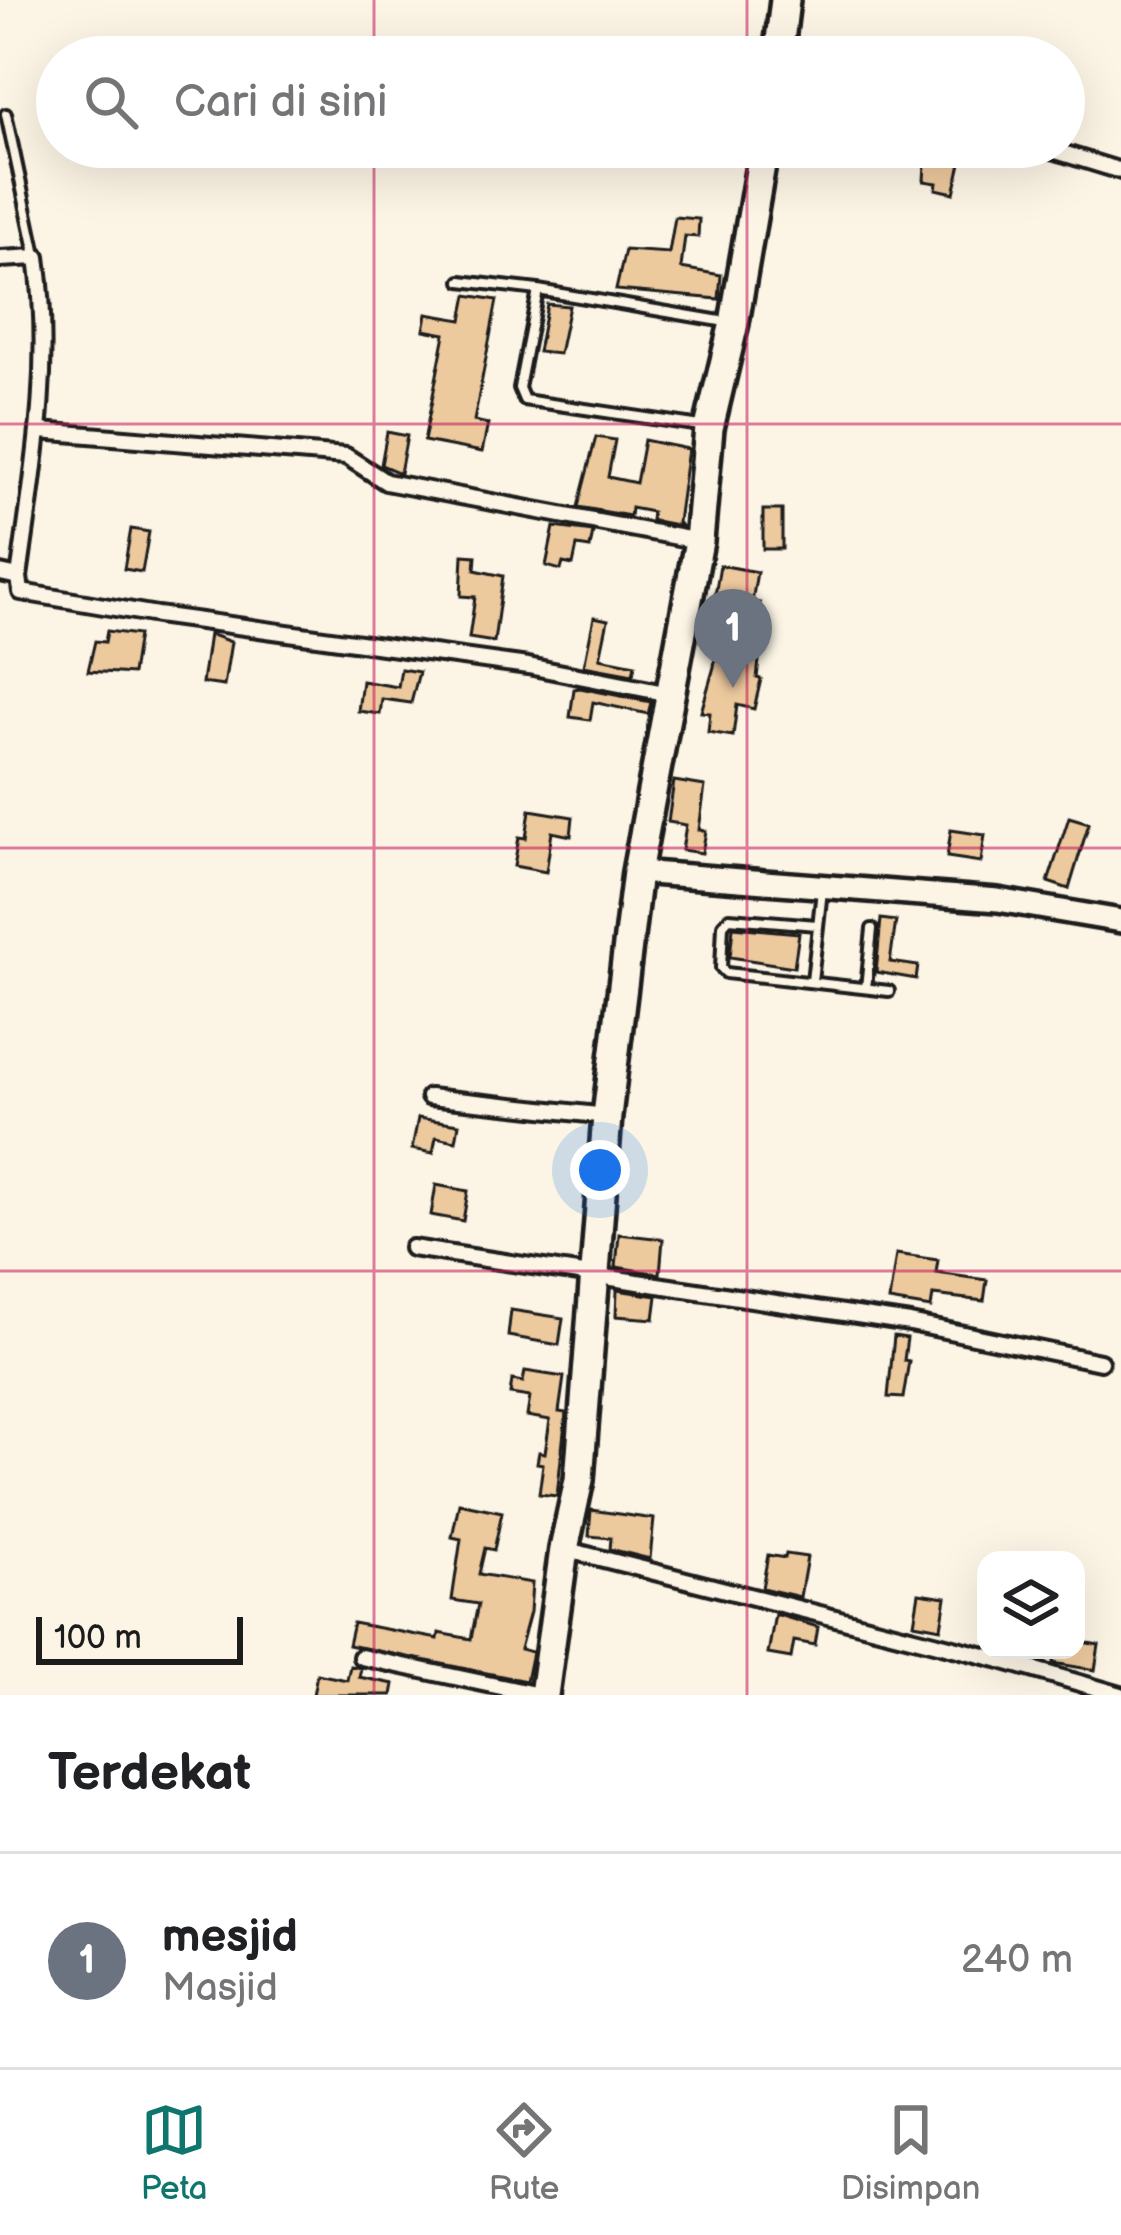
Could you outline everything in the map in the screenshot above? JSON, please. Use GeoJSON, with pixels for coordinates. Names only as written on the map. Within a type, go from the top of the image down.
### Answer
{"type":"FeatureCollection","features":[{"type":"Feature","properties":{"kind":"highway"},"geometry":{"type":"LineString","coordinates":[[781,36],[785,0]]}},
{"type":"Feature","properties":{"kind":"highway"},"geometry":{"type":"LineString","coordinates":[[542,1695],[579,1480],[608,1116],[637,872],[699,541],[709,428],[734,323],[760,168]]}},
{"type":"Feature","properties":{"kind":"street"},"geometry":{"type":"LineString","coordinates":[[1085,160],[1121,171]]}},
{"type":"Feature","properties":{"kind":"street"},"geometry":{"type":"LineString","coordinates":[[0,260],[37,257],[45,353],[21,592],[528,666],[670,694]]}},
{"type":"Feature","properties":{"kind":"street"},"geometry":{"type":"LineString","coordinates":[[40,431],[346,456],[386,482],[699,541]]}},
{"type":"Feature","properties":{"kind":"street"},"geometry":{"type":"LineString","coordinates":[[0,573],[19,577]]}},
{"type":"Feature","properties":{"kind":"street"},"geometry":{"type":"LineString","coordinates":[[637,872],[998,900],[1121,921]]}},
{"type":"Feature","properties":{"kind":"street"},"geometry":{"type":"LineString","coordinates":[[429,1097],[608,1116]]}},
{"type":"Feature","properties":{"kind":"street"},"geometry":{"type":"LineString","coordinates":[[412,1248],[910,1323],[1100,1362]]}},
{"type":"Feature","properties":{"kind":"street"},"geometry":{"type":"LineString","coordinates":[[564,1550],[998,1659],[1121,1695]]}},
{"type":"Feature","properties":{"kind":"street"},"geometry":{"type":"LineString","coordinates":[[361,1657],[542,1695]]}},
{"type":"Feature","properties":{"kind":"lane"},"geometry":{"type":"LineString","coordinates":[[6,114],[37,257]]}},
{"type":"Feature","properties":{"kind":"lane"},"geometry":{"type":"LineString","coordinates":[[461,281],[734,323]]}},
{"type":"Feature","properties":{"kind":"lane"},"geometry":{"type":"LineString","coordinates":[[538,290],[520,397],[531,403],[709,428]]}},
{"type":"Feature","properties":{"kind":"lane"},"geometry":{"type":"LineString","coordinates":[[812,981],[822,889]]}},
{"type":"Feature","properties":{"kind":"lane"},"geometry":{"type":"LineString","coordinates":[[818,925],[729,918],[723,925],[719,962],[723,971],[890,991]]}},
{"type":"Feature","properties":{"kind":"lane"},"geometry":{"type":"LineString","coordinates":[[866,988],[872,929]]}},
{"type":"Feature","properties":{"kind":"building"},"geometry":{"type":"Polygon","coordinates":[[[925,168],[960,168],[954,193],[924,181],[925,168]]]}},
{"type":"Feature","properties":{"kind":"building"},"geometry":{"type":"Polygon","coordinates":[[[675,217],[699,219],[698,237],[685,236],[681,268],[721,275],[719,299],[616,290],[625,250],[669,253],[675,217]]]}},
{"type":"Feature","properties":{"kind":"building"},"geometry":{"type":"Polygon","coordinates":[[[467,295],[497,300],[474,421],[488,424],[482,452],[424,441],[445,334],[424,330],[427,314],[462,320],[467,295]]]}},
{"type":"Feature","properties":{"kind":"building"},"geometry":{"type":"Polygon","coordinates":[[[547,304],[569,306],[559,354],[538,352],[547,304]]]}},
{"type":"Feature","properties":{"kind":"building"},"geometry":{"type":"Polygon","coordinates":[[[387,432],[407,436],[400,473],[381,465],[387,432]]]}},
{"type":"Feature","properties":{"kind":"building"},"geometry":{"type":"Polygon","coordinates":[[[596,437],[615,440],[608,477],[636,483],[644,440],[688,449],[681,526],[651,520],[652,512],[631,508],[630,516],[578,507],[596,437]]]}},
{"type":"Feature","properties":{"kind":"building"},"geometry":{"type":"Polygon","coordinates":[[[763,510],[782,510],[782,549],[763,549],[763,510]]]}},
{"type":"Feature","properties":{"kind":"building"},"geometry":{"type":"Polygon","coordinates":[[[554,527],[593,532],[590,548],[577,546],[573,565],[563,563],[561,570],[546,566],[554,527]]]}},
{"type":"Feature","properties":{"kind":"building"},"geometry":{"type":"Polygon","coordinates":[[[131,529],[149,532],[142,572],[124,569],[131,529]]]}},
{"type":"Feature","properties":{"kind":"building"},"geometry":{"type":"Polygon","coordinates":[[[463,555],[476,556],[475,570],[503,576],[494,642],[469,638],[475,597],[461,596],[463,555]]]}},
{"type":"Feature","properties":{"kind":"building"},"geometry":{"type":"Polygon","coordinates":[[[720,565],[757,572],[752,602],[760,603],[757,624],[763,624],[757,678],[761,679],[754,709],[737,705],[733,736],[708,732],[710,713],[701,712],[714,667],[718,632],[709,632],[720,565]]]}},
{"type":"Feature","properties":{"kind":"building"},"geometry":{"type":"Polygon","coordinates":[[[594,617],[608,620],[600,658],[635,665],[633,675],[584,666],[594,617]]]}},
{"type":"Feature","properties":{"kind":"building"},"geometry":{"type":"Polygon","coordinates":[[[107,631],[138,635],[132,674],[88,671],[95,641],[105,642],[107,631]]]}},
{"type":"Feature","properties":{"kind":"building"},"geometry":{"type":"Polygon","coordinates":[[[209,634],[231,642],[224,686],[202,683],[209,634]]]}},
{"type":"Feature","properties":{"kind":"building"},"geometry":{"type":"Polygon","coordinates":[[[401,669],[419,672],[411,703],[382,699],[380,714],[358,711],[362,681],[398,687],[401,669]]]}},
{"type":"Feature","properties":{"kind":"building"},"geometry":{"type":"Polygon","coordinates":[[[574,689],[651,702],[648,714],[593,702],[590,720],[570,717],[574,689]]]}},
{"type":"Feature","properties":{"kind":"building"},"geometry":{"type":"Polygon","coordinates":[[[674,781],[705,786],[699,830],[706,831],[702,853],[682,850],[686,825],[668,822],[674,781]]]}},
{"type":"Feature","properties":{"kind":"building"},"geometry":{"type":"Polygon","coordinates":[[[530,810],[573,817],[571,836],[552,832],[546,872],[514,866],[519,837],[526,838],[530,810]]]}},
{"type":"Feature","properties":{"kind":"building"},"geometry":{"type":"Polygon","coordinates":[[[1069,817],[1089,823],[1069,889],[1048,882],[1069,817]]]}},
{"type":"Feature","properties":{"kind":"building"},"geometry":{"type":"Polygon","coordinates":[[[951,830],[985,835],[981,862],[947,857],[951,830]]]}},
{"type":"Feature","properties":{"kind":"building"},"geometry":{"type":"Polygon","coordinates":[[[881,919],[896,921],[890,962],[918,966],[916,979],[876,972],[881,919]]]}},
{"type":"Feature","properties":{"kind":"building"},"geometry":{"type":"Polygon","coordinates":[[[733,927],[799,933],[794,967],[730,957],[733,927]]]}},
{"type":"Feature","properties":{"kind":"building"},"geometry":{"type":"Polygon","coordinates":[[[418,1118],[459,1124],[456,1141],[436,1137],[433,1153],[412,1149],[418,1118]]]}},
{"type":"Feature","properties":{"kind":"building"},"geometry":{"type":"Polygon","coordinates":[[[436,1185],[468,1191],[463,1221],[431,1215],[436,1185]]]}},
{"type":"Feature","properties":{"kind":"building"},"geometry":{"type":"Polygon","coordinates":[[[619,1234],[663,1239],[660,1274],[616,1267],[619,1234]]]}},
{"type":"Feature","properties":{"kind":"building"},"geometry":{"type":"Polygon","coordinates":[[[896,1254],[938,1260],[936,1273],[987,1280],[984,1301],[933,1295],[931,1308],[889,1301],[896,1254]]]}},
{"type":"Feature","properties":{"kind":"building"},"geometry":{"type":"Polygon","coordinates":[[[617,1290],[657,1296],[654,1319],[616,1316],[617,1290]]]}},
{"type":"Feature","properties":{"kind":"building"},"geometry":{"type":"Polygon","coordinates":[[[511,1310],[563,1318],[559,1345],[508,1336],[511,1310]]]}},
{"type":"Feature","properties":{"kind":"building"},"geometry":{"type":"Polygon","coordinates":[[[894,1336],[907,1338],[903,1398],[888,1397],[894,1336]]]}},
{"type":"Feature","properties":{"kind":"building"},"geometry":{"type":"Polygon","coordinates":[[[525,1371],[564,1377],[559,1412],[566,1413],[557,1496],[539,1494],[543,1464],[537,1463],[539,1452],[545,1453],[550,1420],[527,1416],[530,1397],[510,1394],[512,1380],[523,1382],[525,1371]]]}},
{"type":"Feature","properties":{"kind":"building"},"geometry":{"type":"Polygon","coordinates":[[[459,1503],[502,1512],[494,1550],[485,1548],[479,1574],[532,1583],[520,1649],[532,1652],[526,1681],[348,1645],[353,1623],[438,1639],[439,1633],[471,1639],[478,1604],[452,1600],[461,1539],[452,1537],[459,1503]]]}},
{"type":"Feature","properties":{"kind":"building"},"geometry":{"type":"Polygon","coordinates":[[[591,1510],[654,1519],[650,1559],[610,1549],[611,1538],[589,1536],[591,1510]]]}},
{"type":"Feature","properties":{"kind":"building"},"geometry":{"type":"Polygon","coordinates":[[[786,1554],[807,1557],[800,1597],[762,1588],[768,1555],[785,1558],[786,1554]]]}},
{"type":"Feature","properties":{"kind":"building"},"geometry":{"type":"Polygon","coordinates":[[[919,1593],[946,1597],[941,1628],[914,1623],[919,1593]]]}},
{"type":"Feature","properties":{"kind":"building"},"geometry":{"type":"Polygon","coordinates":[[[775,1614],[818,1627],[815,1645],[794,1641],[791,1658],[768,1654],[775,1614]]]}},
{"type":"Feature","properties":{"kind":"building"},"geometry":{"type":"Polygon","coordinates":[[[1085,1643],[1099,1645],[1095,1670],[1053,1663],[1054,1659],[1085,1659],[1085,1643]]]}},
{"type":"Feature","properties":{"kind":"building"},"geometry":{"type":"Polygon","coordinates":[[[350,1666],[361,1668],[359,1677],[394,1684],[392,1695],[313,1695],[317,1674],[347,1680],[350,1666]]]}},
{"type":"Feature","properties":{"kind":"place","name":"mesjid"},"geometry":{"type":"Point","coordinates":[733,688]}}]}
